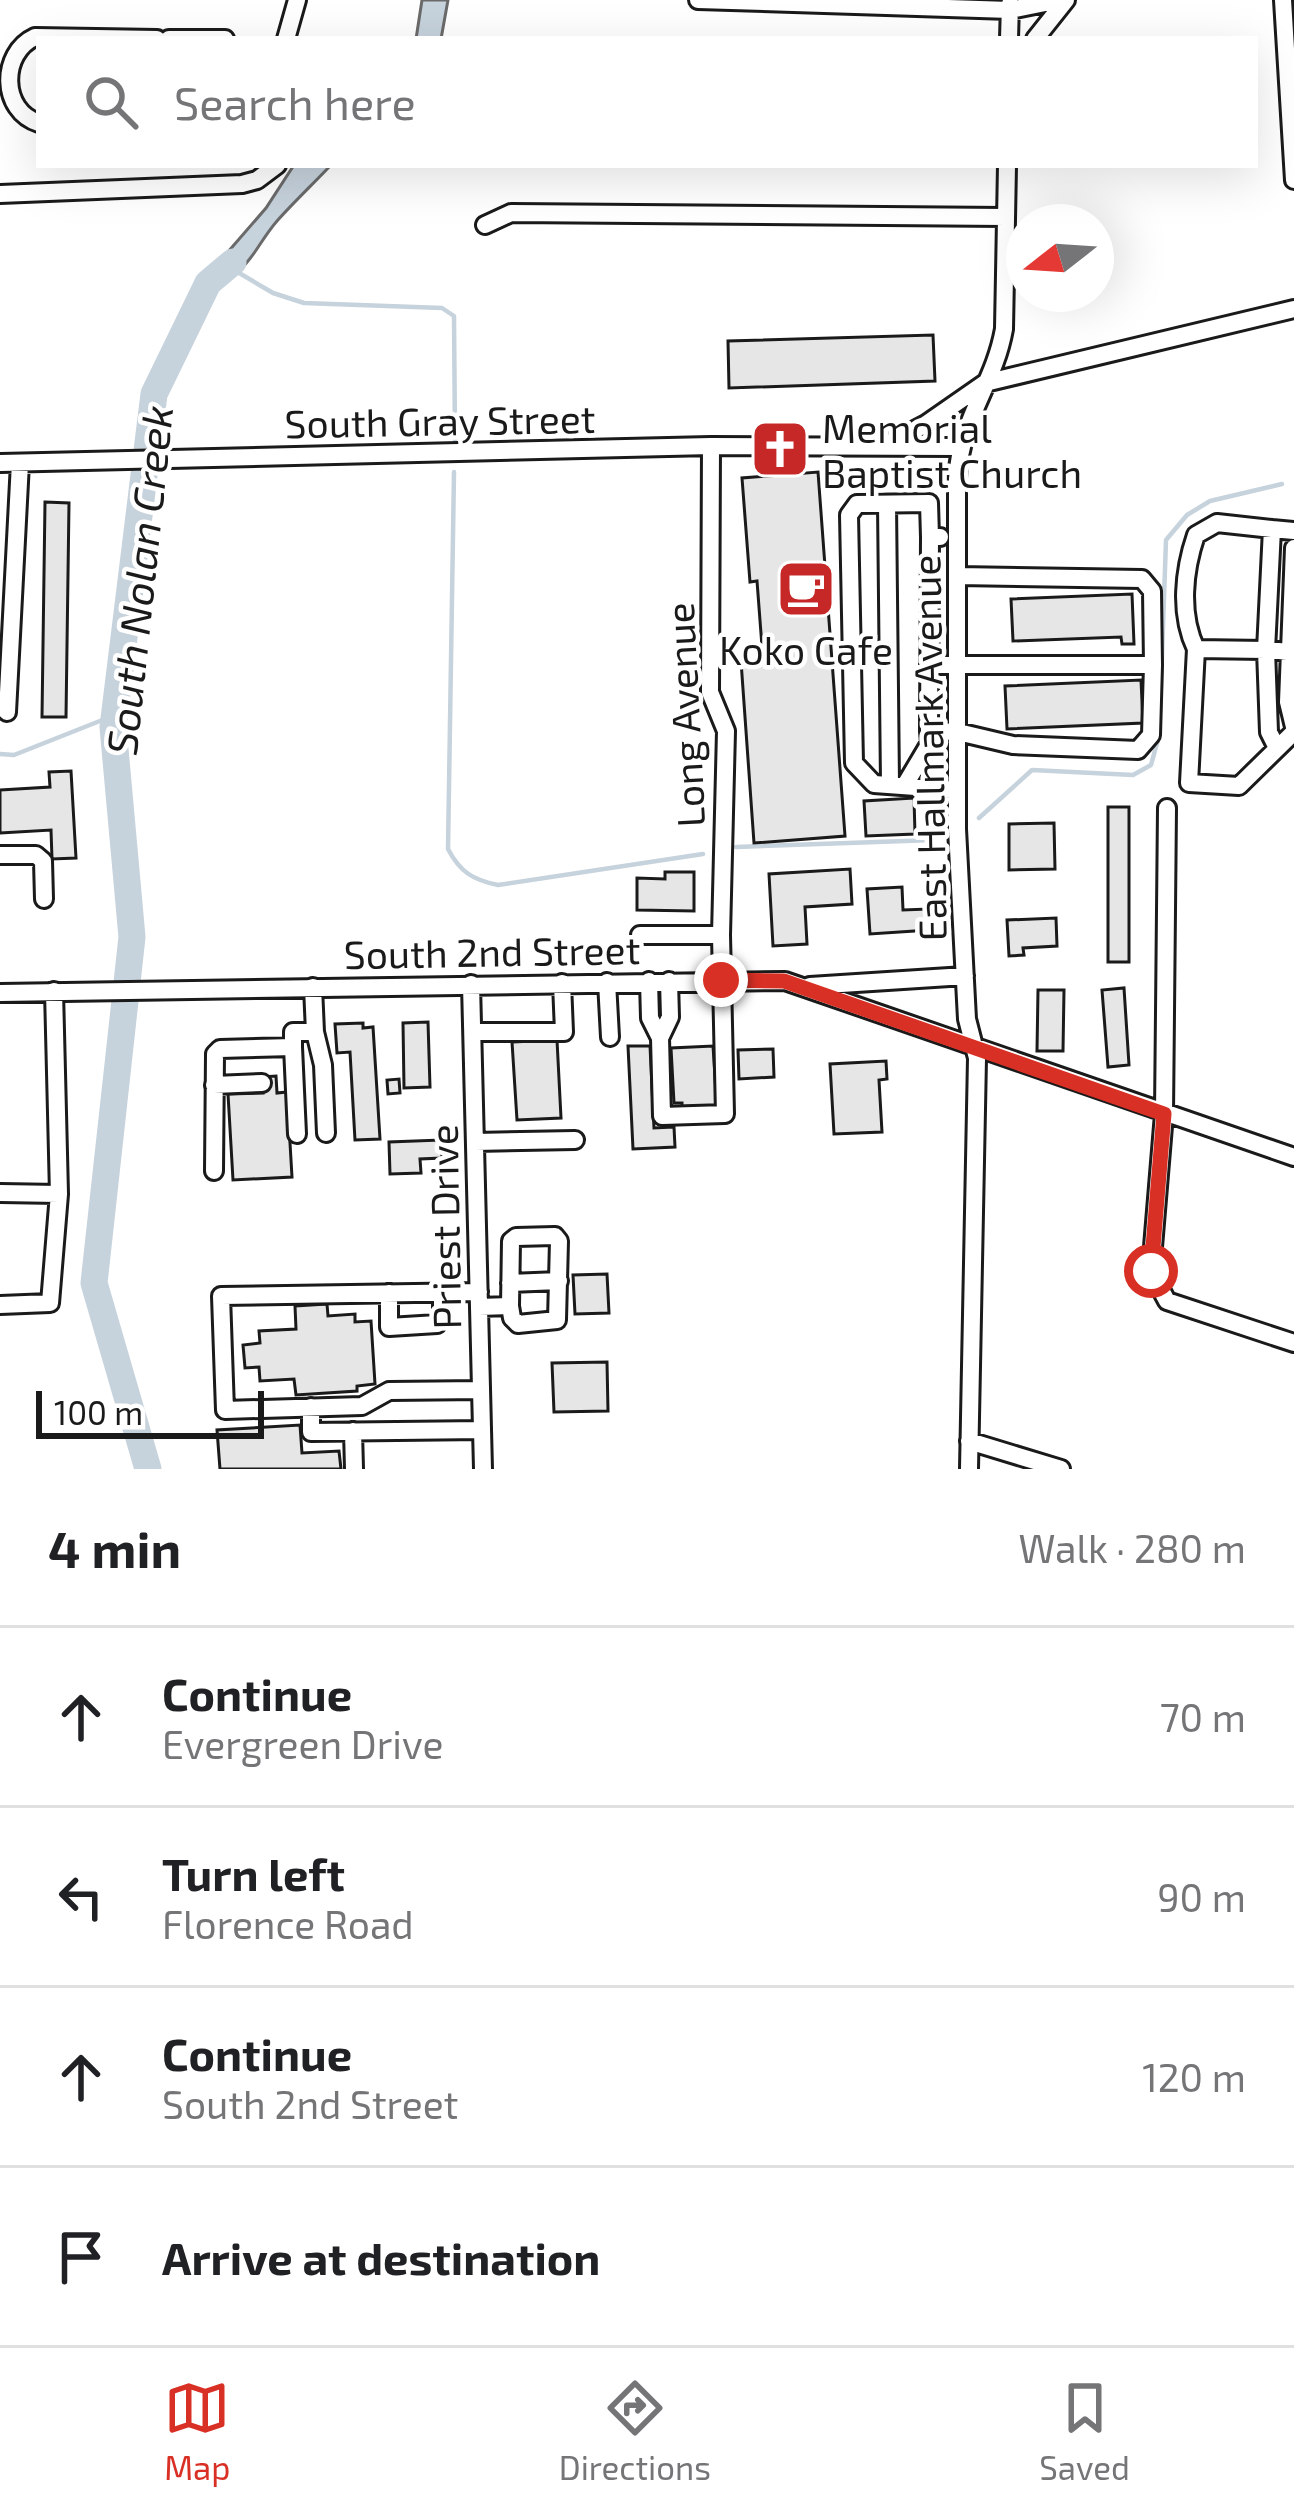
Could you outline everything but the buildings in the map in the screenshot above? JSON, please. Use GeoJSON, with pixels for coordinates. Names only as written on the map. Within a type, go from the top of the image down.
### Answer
{"type":"FeatureCollection","features":[{"type":"Feature","properties":{"kind":"street"},"geometry":{"type":"LineString","coordinates":[[287,36],[297,0]]}},
{"type":"Feature","properties":{"kind":"street"},"geometry":{"type":"LineString","coordinates":[[698,0],[1010,5],[1063,0]]}},
{"type":"Feature","properties":{"kind":"street"},"geometry":{"type":"LineString","coordinates":[[1038,36],[1063,0]]}},
{"type":"Feature","properties":{"kind":"street"},"geometry":{"type":"LineString","coordinates":[[1283,0],[1294,180]]}},
{"type":"Feature","properties":{"kind":"street"},"geometry":{"type":"LineString","coordinates":[[1009,36],[1010,5]]}},
{"type":"Feature","properties":{"kind":"street"},"geometry":{"type":"LineString","coordinates":[[36,38],[17,44],[6,60],[4,88],[12,109],[36,121]]}},
{"type":"Feature","properties":{"kind":"street"},"geometry":{"type":"LineString","coordinates":[[0,194],[242,184],[273,168]]}},
{"type":"Feature","properties":{"kind":"street"},"geometry":{"type":"LineString","coordinates":[[1006,204],[1007,168]]}},
{"type":"Feature","properties":{"kind":"street"},"geometry":{"type":"LineString","coordinates":[[485,225],[511,213],[1006,218],[1000,349],[959,447]]}},
{"type":"Feature","properties":{"kind":"street","name":"South Gray Street"},"geometry":{"type":"LineString","coordinates":[[881,447],[926,424],[986,383],[1294,309]]}},
{"type":"Feature","properties":{"kind":"street","name":"South Gray Street"},"geometry":{"type":"LineString","coordinates":[[0,463],[711,446],[959,447]]}},
{"type":"Feature","properties":{"kind":"street","name":"Long Avenue"},"geometry":{"type":"LineString","coordinates":[[660,1038],[662,1116],[725,1114],[721,935],[726,731],[710,692],[711,446]]}},
{"type":"Feature","properties":{"kind":"street","name":"East Hallmark Avenue"},"geometry":{"type":"LineString","coordinates":[[959,447],[957,790],[965,976],[976,1058],[969,1469]]}},
{"type":"Feature","properties":{"kind":"street"},"geometry":{"type":"LineString","coordinates":[[7,712],[5,669],[20,463]]}},
{"type":"Feature","properties":{"kind":"street"},"geometry":{"type":"LineString","coordinates":[[898,784],[929,743],[929,503],[857,504],[849,515],[854,763],[874,784],[957,790]]}},
{"type":"Feature","properties":{"kind":"street"},"geometry":{"type":"LineString","coordinates":[[887,504],[898,784]]}},
{"type":"Feature","properties":{"kind":"street"},"geometry":{"type":"LineString","coordinates":[[1294,531],[1217,524],[1196,535],[1186,564],[1188,632],[1196,649],[1189,783],[1240,786],[1294,730],[1288,702],[1294,548]]}},
{"type":"Feature","properties":{"kind":"street"},"geometry":{"type":"LineString","coordinates":[[1272,529],[1266,650],[1269,732],[1277,748]]}},
{"type":"Feature","properties":{"kind":"street"},"geometry":{"type":"LineString","coordinates":[[930,537],[957,537]]}},
{"type":"Feature","properties":{"kind":"street"},"geometry":{"type":"LineString","coordinates":[[929,731],[958,732],[1013,745],[1138,750],[1151,735],[1152,591],[1142,579],[958,576]]}},
{"type":"Feature","properties":{"kind":"street"},"geometry":{"type":"LineString","coordinates":[[1196,649],[1266,650],[1291,658]]}},
{"type":"Feature","properties":{"kind":"street"},"geometry":{"type":"LineString","coordinates":[[929,665],[1153,665]]}},
{"type":"Feature","properties":{"kind":"street"},"geometry":{"type":"LineString","coordinates":[[1167,808],[1164,1114],[1151,1271],[1167,1300],[1294,1342]]}},
{"type":"Feature","properties":{"kind":"street"},"geometry":{"type":"LineString","coordinates":[[0,855],[36,855],[43,861],[44,899]]}},
{"type":"Feature","properties":{"kind":"street"},"geometry":{"type":"LineString","coordinates":[[640,935],[721,935]]}},
{"type":"Feature","properties":{"kind":"street"},"geometry":{"type":"LineString","coordinates":[[802,987],[965,976]]}},
{"type":"Feature","properties":{"kind":"street"},"geometry":{"type":"LineString","coordinates":[[649,981],[650,1018],[660,1038]]}},
{"type":"Feature","properties":{"kind":"street"},"geometry":{"type":"LineString","coordinates":[[660,1038],[670,1017],[669,981]]}},
{"type":"Feature","properties":{"kind":"street","name":"South 2nd Street"},"geometry":{"type":"LineString","coordinates":[[0,993],[784,981],[1294,1157]]}},
{"type":"Feature","properties":{"kind":"street"},"geometry":{"type":"LineString","coordinates":[[607,982],[610,1037]]}},
{"type":"Feature","properties":{"kind":"street"},"geometry":{"type":"LineString","coordinates":[[473,1032],[564,1032],[562,983]]}},
{"type":"Feature","properties":{"kind":"street","name":"Priest Drive"},"geometry":{"type":"LineString","coordinates":[[471,984],[483,1469]]}},
{"type":"Feature","properties":{"kind":"street"},"geometry":{"type":"LineString","coordinates":[[313,987],[326,1133]]}},
{"type":"Feature","properties":{"kind":"street"},"geometry":{"type":"LineString","coordinates":[[0,1305],[50,1303],[59,1194],[54,992]]}},
{"type":"Feature","properties":{"kind":"street"},"geometry":{"type":"LineString","coordinates":[[297,1134],[278,1083],[293,1047],[293,1032],[315,1032]]}},
{"type":"Feature","properties":{"kind":"street"},"geometry":{"type":"LineString","coordinates":[[214,1171],[215,1054],[220,1049],[293,1047]]}},
{"type":"Feature","properties":{"kind":"street"},"geometry":{"type":"LineString","coordinates":[[214,1085],[278,1083]]}},
{"type":"Feature","properties":{"kind":"street"},"geometry":{"type":"LineString","coordinates":[[475,1142],[575,1140]]}},
{"type":"Feature","properties":{"kind":"street"},"geometry":{"type":"LineString","coordinates":[[0,1193],[59,1194]]}},
{"type":"Feature","properties":{"kind":"street"},"geometry":{"type":"LineString","coordinates":[[552,1234],[559,1241],[560,1281],[560,1317],[554,1322],[518,1324],[510,1306],[513,1238],[552,1234]]}},
{"type":"Feature","properties":{"kind":"street"},"geometry":{"type":"LineString","coordinates":[[511,1283],[560,1281]]}},
{"type":"Feature","properties":{"kind":"street"},"geometry":{"type":"LineString","coordinates":[[389,1293],[389,1327],[436,1324],[442,1315],[442,1292]]}},
{"type":"Feature","properties":{"kind":"street"},"geometry":{"type":"LineString","coordinates":[[481,1390],[389,1390],[362,1406],[225,1410],[221,1295],[442,1292],[510,1306]]}},
{"type":"Feature","properties":{"kind":"street"},"geometry":{"type":"LineString","coordinates":[[311,1408],[311,1432],[482,1430]]}},
{"type":"Feature","properties":{"kind":"street"},"geometry":{"type":"LineString","coordinates":[[353,1431],[354,1469]]}},
{"type":"Feature","properties":{"kind":"street"},"geometry":{"type":"LineString","coordinates":[[969,1441],[1061,1469]]}},
{"type":"Feature","properties":{"kind":"shaded area"},"geometry":{"type":"Polygon","coordinates":[[[422,0],[448,0],[442,36],[416,36],[422,0]]]}},
{"type":"Feature","properties":{"kind":"shaded area"},"geometry":{"type":"Polygon","coordinates":[[[292,168],[328,168],[277,221],[242,268],[208,283],[214,268],[266,208],[292,168]]]}},
{"type":"Feature","properties":{"kind":"waterway","name":"South Nolan Creek"},"geometry":{"type":"LineString","coordinates":[[148,1469],[94,1283],[132,937],[113,727],[154,394],[208,283],[233,262]]}},
{"type":"Feature","properties":{"kind":"waterway"},"geometry":{"type":"LineString","coordinates":[[234,270],[273,293],[304,303],[442,308],[454,316],[455,440]]}},
{"type":"Feature","properties":{"kind":"waterway"},"geometry":{"type":"LineString","coordinates":[[454,472],[448,849],[457,864],[468,874],[498,885],[703,854]]}},
{"type":"Feature","properties":{"kind":"waterway"},"geometry":{"type":"LineString","coordinates":[[1160,713],[1166,540],[1187,515],[1210,501],[1282,484]]}},
{"type":"Feature","properties":{"kind":"waterway"},"geometry":{"type":"LineString","coordinates":[[0,754],[14,755],[115,715]]}},
{"type":"Feature","properties":{"kind":"waterway"},"geometry":{"type":"LineString","coordinates":[[979,818],[1032,770],[1133,775],[1151,765],[1159,736]]}},
{"type":"Feature","properties":{"kind":"waterway"},"geometry":{"type":"LineString","coordinates":[[736,847],[934,840]]}},
{"type":"Feature","properties":{"kind":"place","name":"Memorial Baptist Church"},"geometry":{"type":"Point","coordinates":[780,449]}},
{"type":"Feature","properties":{"kind":"place","name":"Koko Cafe"},"geometry":{"type":"Point","coordinates":[806,589]}},
{"type":"Feature","properties":{"kind":"route"},"geometry":{"type":"LineString","coordinates":[[721,980],[784,981],[1164,1114],[1151,1271]]}}]}
